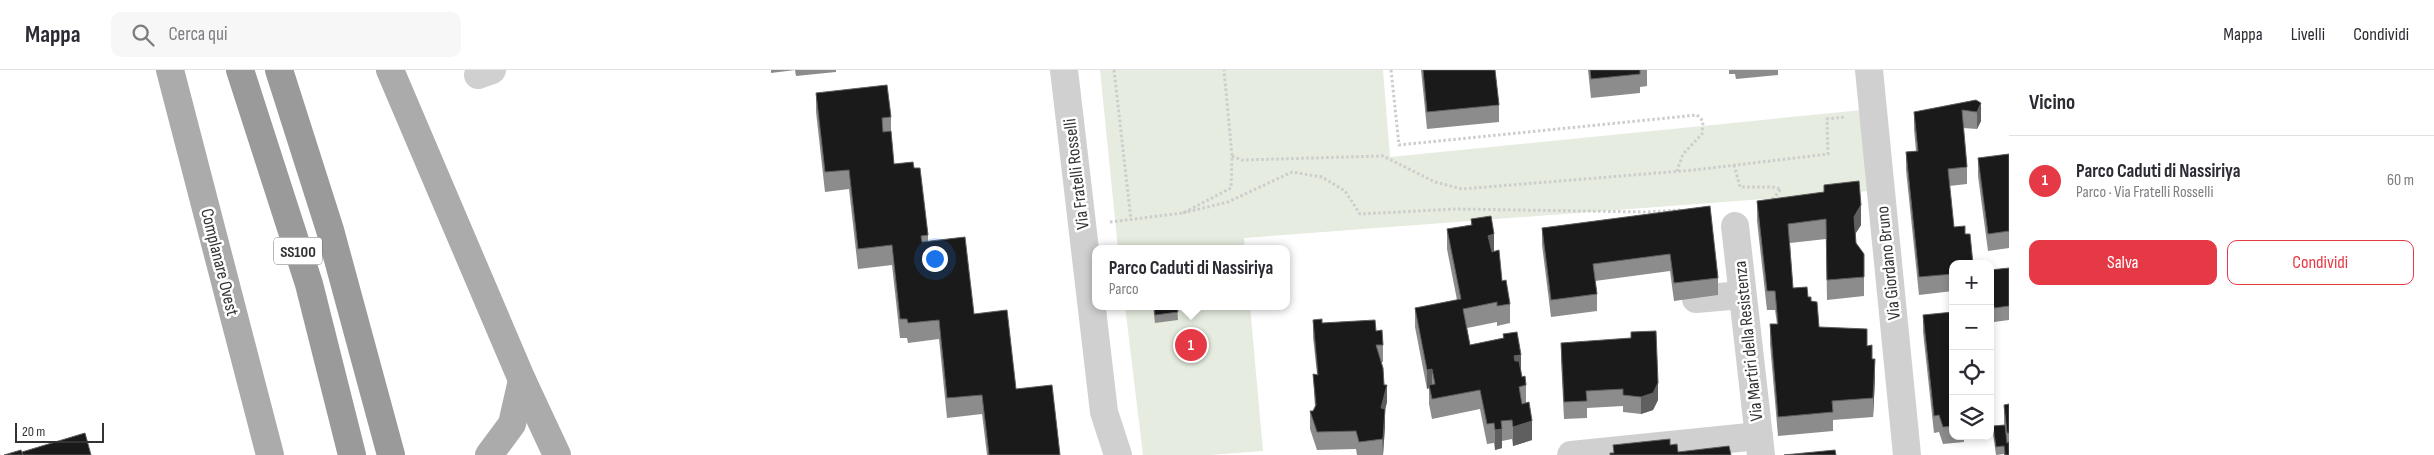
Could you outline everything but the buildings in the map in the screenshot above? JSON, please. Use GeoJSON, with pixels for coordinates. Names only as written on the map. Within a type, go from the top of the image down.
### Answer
{"type":"FeatureCollection","features":[{"type":"Feature","properties":{"kind":"highway","name":"SS100"},"geometry":{"type":"LineString","coordinates":[[240,70],[309,284],[349,445]]}},
{"type":"Feature","properties":{"kind":"highway","name":"SS100"},"geometry":{"type":"LineString","coordinates":[[279,70],[330,230],[388,443]]}},
{"type":"Feature","properties":{"kind":"main road","name":"Complanare Ovest"},"geometry":{"type":"LineString","coordinates":[[170,70],[270,455]]}},
{"type":"Feature","properties":{"kind":"main road"},"geometry":{"type":"LineString","coordinates":[[395,78],[522,380],[557,455]]}},
{"type":"Feature","properties":{"kind":"main road"},"geometry":{"type":"LineString","coordinates":[[489,455],[512,424],[522,380]]}},
{"type":"Feature","properties":{"kind":"street","name":"Via Fratelli Rosselli"},"geometry":{"type":"LineString","coordinates":[[1064,70],[1104,412],[1118,455]]}},
{"type":"Feature","properties":{"kind":"street","name":"Via Giordano Bruno"},"geometry":{"type":"LineString","coordinates":[[1869,70],[1908,455]]}},
{"type":"Feature","properties":{"kind":"street","name":"Via Martiri della Resistenza"},"geometry":{"type":"LineString","coordinates":[[1735,226],[1760,445]]}},
{"type":"Feature","properties":{"kind":"street"},"geometry":{"type":"LineString","coordinates":[[1696,299],[1742,295]]}},
{"type":"Feature","properties":{"kind":"street"},"geometry":{"type":"LineString","coordinates":[[1571,455],[1760,445]]}},
{"type":"Feature","properties":{"kind":"path"},"geometry":{"type":"LineString","coordinates":[[1114,70],[1132,220]]}},
{"type":"Feature","properties":{"kind":"path"},"geometry":{"type":"LineString","coordinates":[[1184,213],[1231,188],[1232,156],[1224,70]]}},
{"type":"Feature","properties":{"kind":"path"},"geometry":{"type":"LineString","coordinates":[[1391,70],[1400,145],[1697,115],[1703,121],[1702,134],[1683,154],[1677,171]]}},
{"type":"Feature","properties":{"kind":"path"},"geometry":{"type":"LineString","coordinates":[[1232,156],[1242,160],[1383,156],[1435,182],[1462,189],[1677,171],[1828,154],[1827,119],[1874,114]]}},
{"type":"Feature","properties":{"kind":"path"},"geometry":{"type":"LineString","coordinates":[[1734,165],[1740,187],[1772,187],[1781,189],[1768,205]]}},
{"type":"Feature","properties":{"kind":"path"},"geometry":{"type":"LineString","coordinates":[[1082,226],[1184,213],[1228,202],[1292,172],[1322,177],[1345,191],[1360,214],[1457,209],[1646,212],[1683,210]]}},
{"type":"Feature","properties":{"kind":"shaded area"},"geometry":{"type":"Polygon","coordinates":[[[1100,70],[1383,70],[1390,157],[1862,110],[1869,191],[1244,238],[1245,245],[1118,245],[1100,70]]]}},
{"type":"Feature","properties":{"kind":"shaded area"},"geometry":{"type":"Polygon","coordinates":[[[1125,310],[1250,310],[1263,451],[1210,455],[1143,455],[1125,310]]]}},
{"type":"Feature","properties":{"kind":"place","name":"Parco Caduti di Nassiriya"},"geometry":{"type":"Point","coordinates":[1191,345]}}]}
